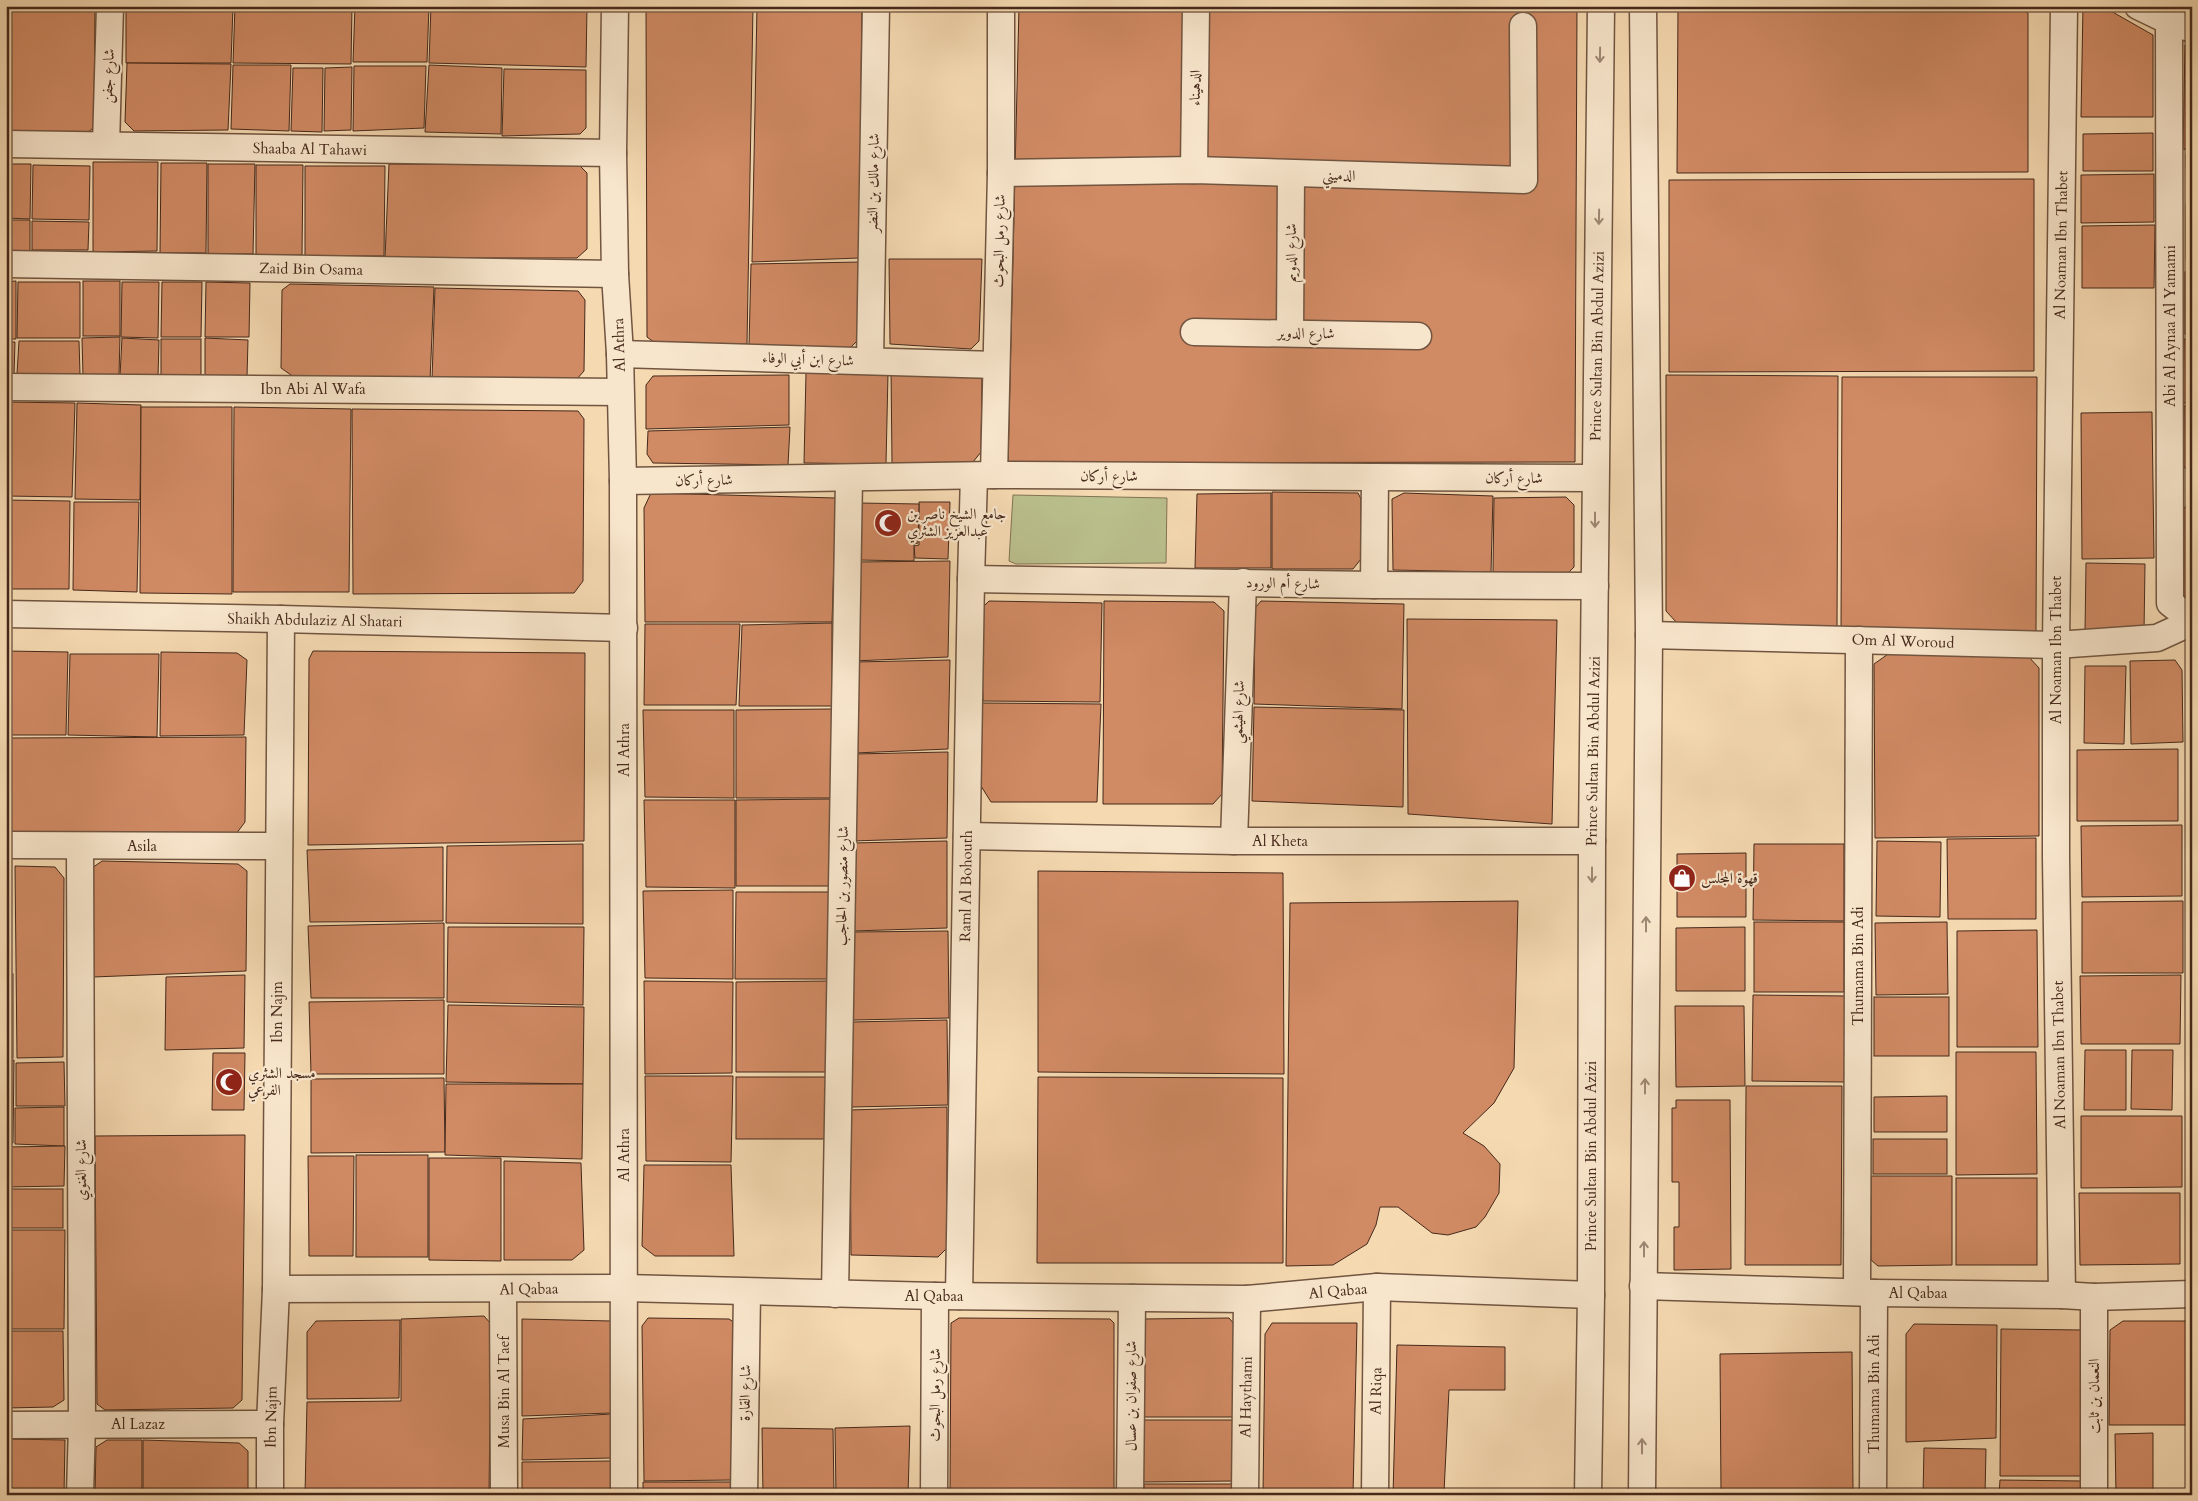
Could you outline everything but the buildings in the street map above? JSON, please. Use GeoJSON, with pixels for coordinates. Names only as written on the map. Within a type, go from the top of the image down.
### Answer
{"type":"FeatureCollection","features":[{"type":"Feature","properties":{"kind":"street","name":"شارع جفن"},"geometry":{"type":"LineString","coordinates":[[106,145],[110,6]]}},
{"type":"Feature","properties":{"kind":"street","name":"Al Athra"},"geometry":{"type":"LineString","coordinates":[[615,6],[615,274],[620,354],[624,628],[624,1495]]}},
{"type":"Feature","properties":{"kind":"street","name":"شارع مالك بن النضر"},"geometry":{"type":"LineString","coordinates":[[870,360],[876,6]]}},
{"type":"Feature","properties":{"kind":"street","name":"شارع رمل البحوث"},"geometry":{"type":"LineString","coordinates":[[984,476],[996,365],[1001,174],[1001,6]]}},
{"type":"Feature","properties":{"kind":"street","name":"الدهيناء"},"geometry":{"type":"LineString","coordinates":[[1194,170],[1196,6]]}},
{"type":"Feature","properties":{"kind":"street","name":"Prince Sultan Bin Abdul Azizi"},"geometry":{"type":"LineString","coordinates":[[1588,1495],[1591,1294],[1595,478],[1601,6]]}},
{"type":"Feature","properties":{"kind":"street"},"geometry":{"type":"LineString","coordinates":[[1642,1495],[1649,635],[1643,6]]}},
{"type":"Feature","properties":{"kind":"street","name":"Al Noaman Ibn Thabet"},"geometry":{"type":"LineString","coordinates":[[2062,1295],[2056,857],[2056,645],[2064,6]]}},
{"type":"Feature","properties":{"kind":"street"},"geometry":{"type":"LineString","coordinates":[[2138,6],[2181,25]]}},
{"type":"Feature","properties":{"kind":"street","name":"Abi Al Aynaa Al Yamami"},"geometry":{"type":"LineString","coordinates":[[2157,638],[2192,621],[2170,603],[2181,490],[2181,25]]}},
{"type":"Feature","properties":{"kind":"street","name":"الدميني"},"geometry":{"type":"LineString","coordinates":[[1001,174],[1194,170],[1524,180],[1523,26]]}},
{"type":"Feature","properties":{"kind":"street","name":"Shaaba Al Tahawi"},"geometry":{"type":"LineString","coordinates":[[6,144],[614,153]]}},
{"type":"Feature","properties":{"kind":"street","name":"شارع الدويم"},"geometry":{"type":"LineString","coordinates":[[1290,333],[1292,174]]}},
{"type":"Feature","properties":{"kind":"street","name":"Zaid Bin Osama"},"geometry":{"type":"LineString","coordinates":[[6,264],[615,274]]}},
{"type":"Feature","properties":{"kind":"street","name":"شارع الدوير"},"geometry":{"type":"LineString","coordinates":[[1194,332],[1418,336]]}},
{"type":"Feature","properties":{"kind":"street","name":"شارع ابن أبي الوفاء"},"geometry":{"type":"LineString","coordinates":[[620,354],[996,365]]}},
{"type":"Feature","properties":{"kind":"street","name":"Ibn Abi Al Wafa"},"geometry":{"type":"LineString","coordinates":[[6,387],[620,392]]}},
{"type":"Feature","properties":{"kind":"street","name":"شارع أركان"},"geometry":{"type":"LineString","coordinates":[[623,481],[984,476],[1595,478]]}},
{"type":"Feature","properties":{"kind":"street","name":"Raml Al Bohouth"},"geometry":{"type":"LineString","coordinates":[[947,1296],[967,836],[971,579],[984,476]]}},
{"type":"Feature","properties":{"kind":"street","name":"شارع منصور بن الحاجب"},"geometry":{"type":"LineString","coordinates":[[835,1294],[849,478]]}},
{"type":"Feature","properties":{"kind":"street"},"geometry":{"type":"LineString","coordinates":[[1374,585],[1375,478]]}},
{"type":"Feature","properties":{"kind":"street","name":"شارع أم الورود"},"geometry":{"type":"LineString","coordinates":[[971,579],[1595,586]]}},
{"type":"Feature","properties":{"kind":"street","name":"شارع الهيثمي"},"geometry":{"type":"LineString","coordinates":[[1234,842],[1242,582]]}},
{"type":"Feature","properties":{"kind":"street","name":"Shaikh Abdulaziz Al Shatari"},"geometry":{"type":"LineString","coordinates":[[6,614],[281,618],[624,628]]}},
{"type":"Feature","properties":{"kind":"street","name":"Ibn Najm"},"geometry":{"type":"LineString","coordinates":[[270,1495],[270,1424],[276,1289],[281,618]]}},
{"type":"Feature","properties":{"kind":"street","name":"Om Al Woroud"},"geometry":{"type":"LineString","coordinates":[[1649,635],[2056,645],[2157,638]]}},
{"type":"Feature","properties":{"kind":"street","name":"Thumama Bin Adi"},"geometry":{"type":"LineString","coordinates":[[1859,640],[1866,1293],[1873,1495]]}},
{"type":"Feature","properties":{"kind":"street","name":"Al Kheta"},"geometry":{"type":"LineString","coordinates":[[967,836],[1234,842],[1592,841]]}},
{"type":"Feature","properties":{"kind":"street","name":"Asila"},"geometry":{"type":"LineString","coordinates":[[6,845],[278,846]]}},
{"type":"Feature","properties":{"kind":"street","name":"شارع الغنوي"},"geometry":{"type":"LineString","coordinates":[[80,846],[82,1424],[80,1495]]}},
{"type":"Feature","properties":{"kind":"street","name":"Al Qabaa"},"geometry":{"type":"LineString","coordinates":[[1643,1286],[1866,1293],[2094,1297],[2192,1294]]}},
{"type":"Feature","properties":{"kind":"street","name":"Al Qabaa"},"geometry":{"type":"LineString","coordinates":[[276,1289],[624,1288],[947,1296],[1247,1299],[1377,1287],[1591,1294]]}},
{"type":"Feature","properties":{"kind":"street","name":"Al Riqa"},"geometry":{"type":"LineString","coordinates":[[1375,1495],[1377,1287]]}},
{"type":"Feature","properties":{"kind":"street","name":"Musa Bin Al Taef"},"geometry":{"type":"LineString","coordinates":[[503,1289],[504,1495]]}},
{"type":"Feature","properties":{"kind":"street","name":"شارع القارة"},"geometry":{"type":"LineString","coordinates":[[744,1495],[747,1292]]}},
{"type":"Feature","properties":{"kind":"street","name":"شارع رمل البحوث"},"geometry":{"type":"LineString","coordinates":[[934,1495],[947,1296]]}},
{"type":"Feature","properties":{"kind":"street","name":"النعمان بن ثابت"},"geometry":{"type":"LineString","coordinates":[[2094,1297],[2094,1495]]}},
{"type":"Feature","properties":{"kind":"street","name":"شارع صفوان بن عسال"},"geometry":{"type":"LineString","coordinates":[[1130,1495],[1132,1298]]}},
{"type":"Feature","properties":{"kind":"street","name":"Al Haythami"},"geometry":{"type":"LineString","coordinates":[[1245,1495],[1247,1299]]}},
{"type":"Feature","properties":{"kind":"street","name":"Al Lazaz"},"geometry":{"type":"LineString","coordinates":[[6,1425],[270,1424]]}},
{"type":"Feature","properties":{"kind":"green space"},"geometry":{"type":"Polygon","coordinates":[[[1013,495],[1167,498],[1166,563],[1016,564],[1009,561],[1013,495]]]}},
{"type":"Feature","properties":{"kind":"place","name":"جامع الشيخ ناصر بن عبدالعزيز الشثري"},"geometry":{"type":"Point","coordinates":[888,523]}},
{"type":"Feature","properties":{"kind":"place","name":"قهوة المجلس"},"geometry":{"type":"Point","coordinates":[1682,878]}},
{"type":"Feature","properties":{"kind":"place","name":"مسجد الشثري الفرعي"},"geometry":{"type":"Point","coordinates":[229,1082]}}]}
